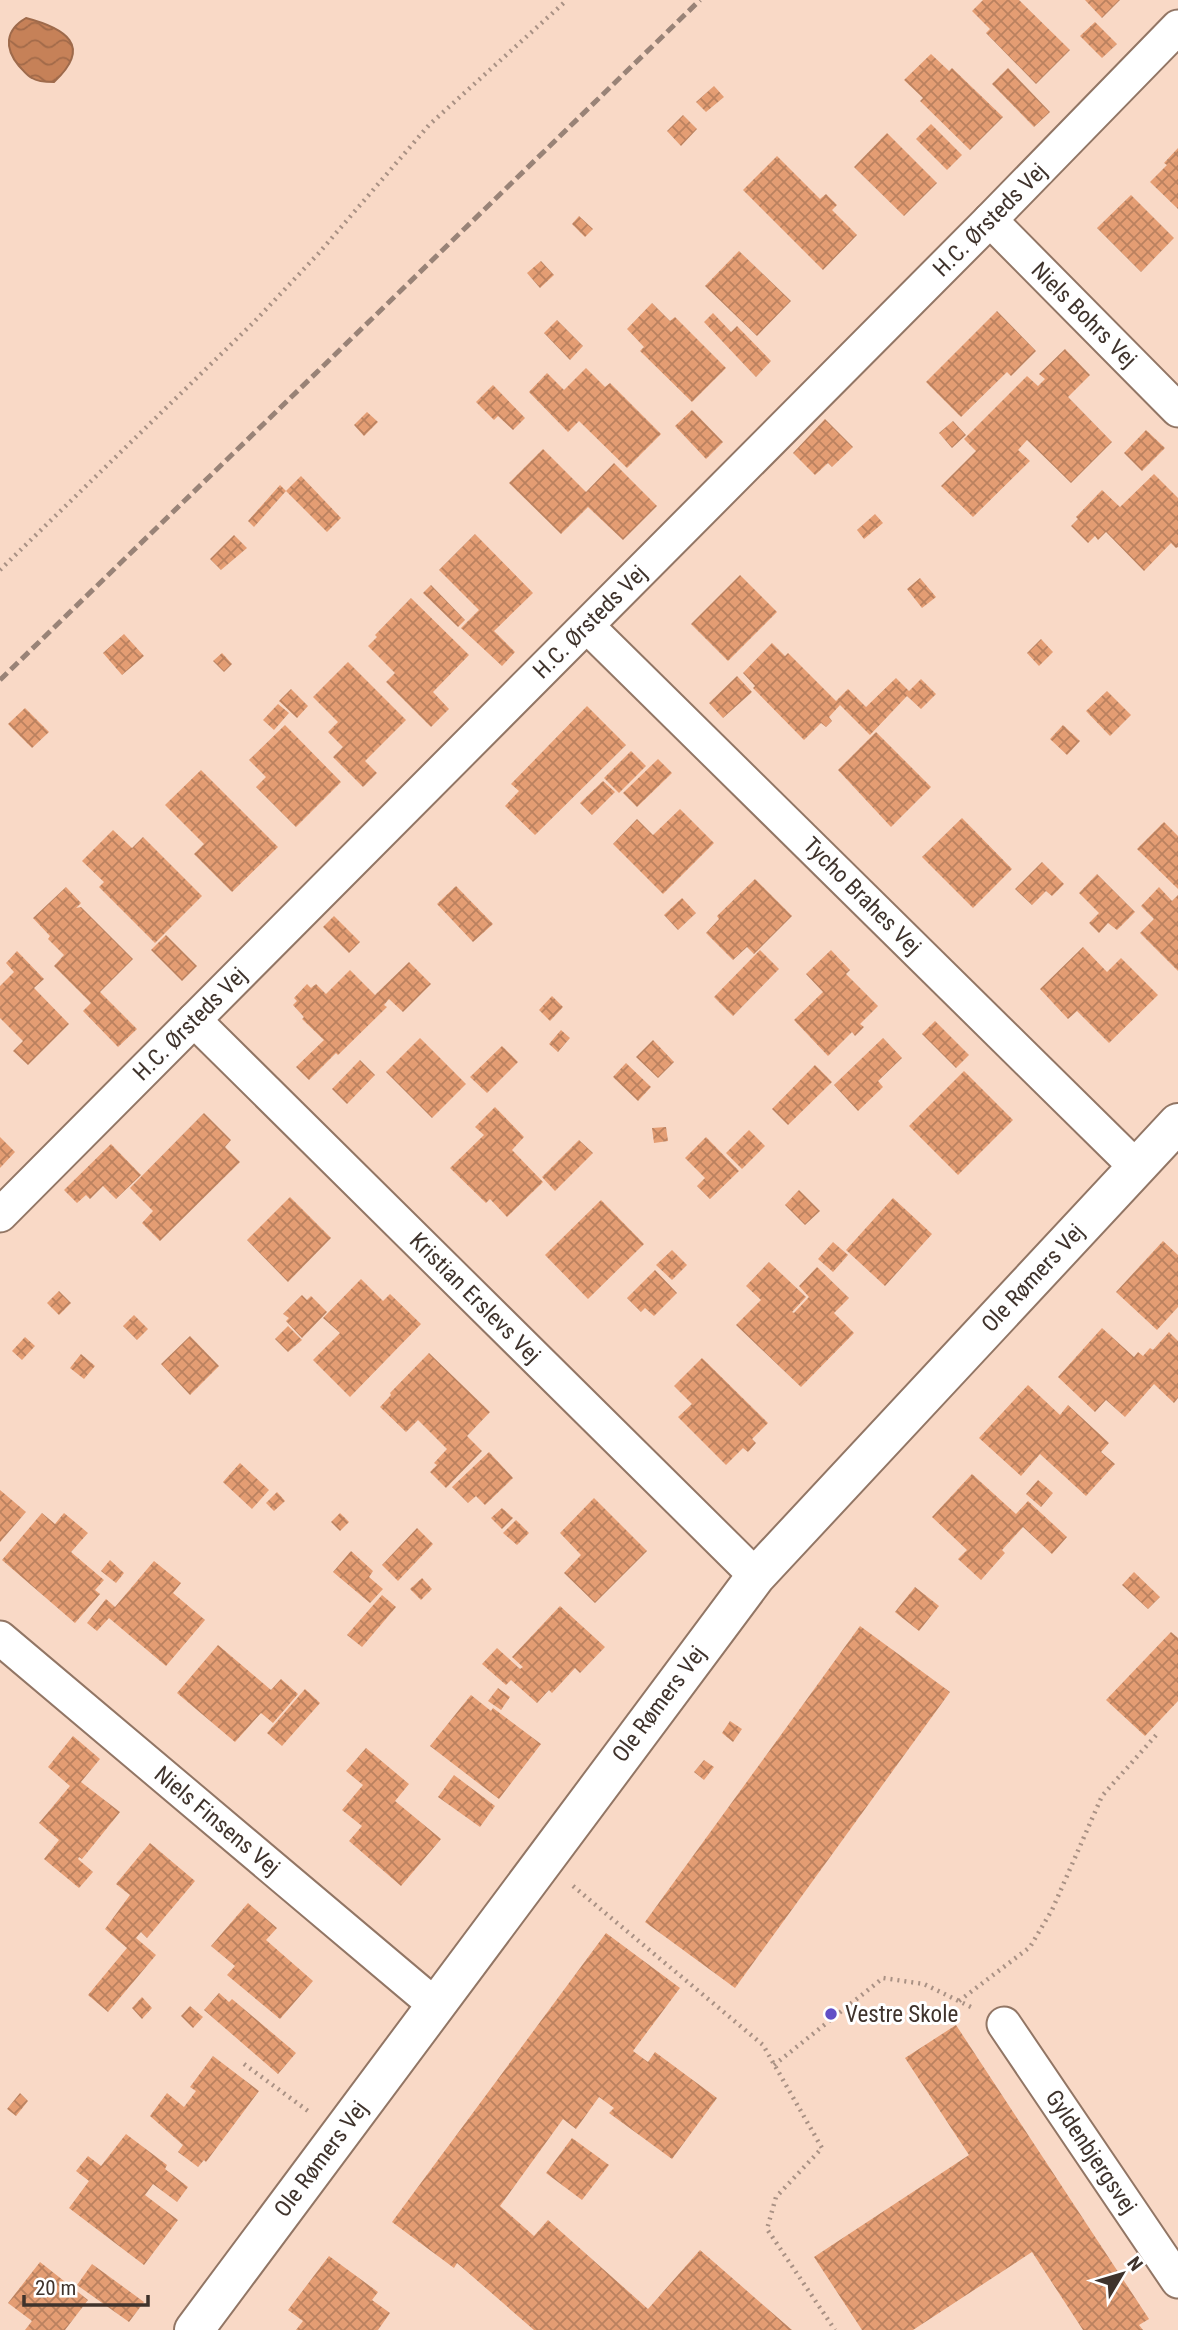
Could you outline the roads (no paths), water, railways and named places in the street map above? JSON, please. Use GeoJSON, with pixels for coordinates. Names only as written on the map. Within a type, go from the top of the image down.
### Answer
{"type":"FeatureCollection","features":[{"type":"Feature","properties":{"kind":"street","name":"H.C. Ørsteds Vej"},"geometry":{"type":"LineString","coordinates":[[0,1214],[990,220],[1178,27]]}},
{"type":"Feature","properties":{"kind":"street","name":"Niels Bohrs Vej"},"geometry":{"type":"LineString","coordinates":[[990,220],[1178,410]]}},
{"type":"Feature","properties":{"kind":"street","name":"Tycho Brahes Vej"},"geometry":{"type":"LineString","coordinates":[[587,626],[1136,1167]]}},
{"type":"Feature","properties":{"kind":"street","name":"Kristian Erslevs Vej"},"geometry":{"type":"LineString","coordinates":[[194,1020],[756,1576]]}},
{"type":"Feature","properties":{"kind":"street","name":"Ole Rømers Vej"},"geometry":{"type":"LineString","coordinates":[[194,2330],[756,1576],[1178,1123]]}},
{"type":"Feature","properties":{"kind":"street","name":"Niels Finsens Vej"},"geometry":{"type":"LineString","coordinates":[[0,1638],[435,2005]]}},
{"type":"Feature","properties":{"kind":"street","name":"Gyldenbjergsvej"},"geometry":{"type":"LineString","coordinates":[[1004,2024],[1178,2281]]}},
{"type":"Feature","properties":{"kind":"water"},"geometry":{"type":"Polygon","coordinates":[[[26,18],[62,33],[73,48],[72,58],[66,69],[54,82],[30,77],[11,53],[11,34],[26,18]]]}},
{"type":"Feature","properties":{"kind":"railway"},"geometry":{"type":"LineString","coordinates":[[0,680],[700,0]]}},
{"type":"Feature","properties":{"kind":"place","name":"Vestre Skole"},"geometry":{"type":"Point","coordinates":[831,2014]}}]}
